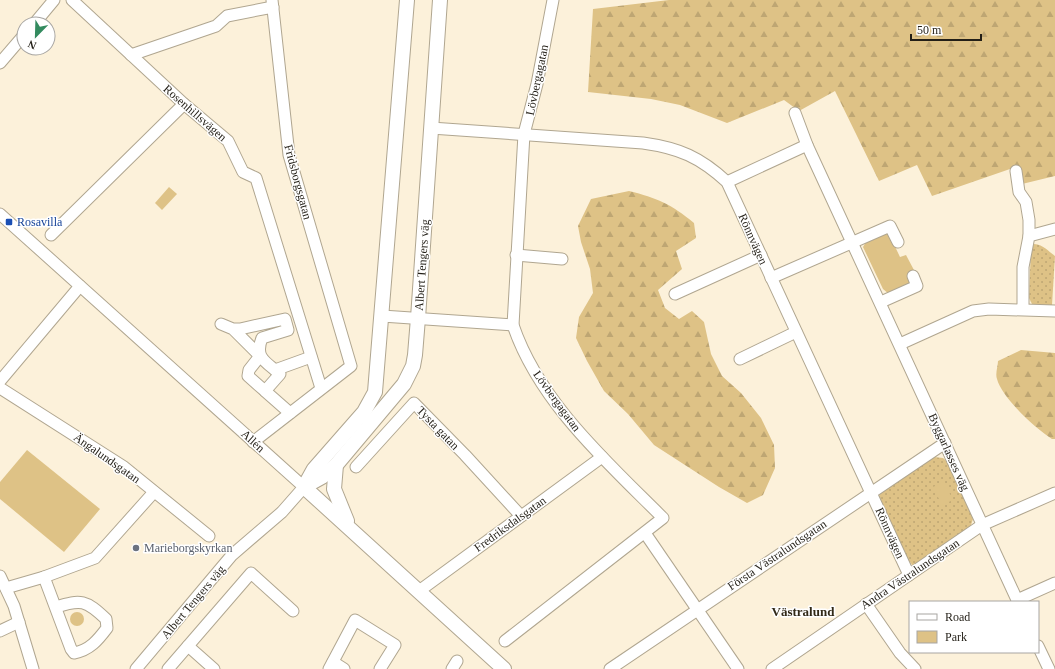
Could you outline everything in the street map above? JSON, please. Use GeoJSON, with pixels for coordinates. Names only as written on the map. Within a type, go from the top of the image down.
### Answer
{"type":"FeatureCollection","features":[{"type":"Feature","properties":{"kind":"main road","name":"Albert Tengers väg"},"geometry":{"type":"LineString","coordinates":[[304,487],[314,469],[364,412],[371,401],[377,383],[407,0]]}},
{"type":"Feature","properties":{"kind":"main road","name":"Albert Tengers väg"},"geometry":{"type":"LineString","coordinates":[[304,487],[322,477],[336,465],[399,392],[409,377],[415,355],[440,0]]}},
{"type":"Feature","properties":{"kind":"main road"},"geometry":{"type":"LineString","coordinates":[[336,465],[334,489],[350,527]]}},
{"type":"Feature","properties":{"kind":"main road","name":"Allén"},"geometry":{"type":"LineString","coordinates":[[304,487],[350,527],[504,669]]}},
{"type":"Feature","properties":{"kind":"street"},"geometry":{"type":"LineString","coordinates":[[41,16],[54,0]]}},
{"type":"Feature","properties":{"kind":"street","name":"Rosenhillsvägen"},"geometry":{"type":"LineString","coordinates":[[72,0],[184,104],[228,141],[243,172],[256,178],[321,388]]}},
{"type":"Feature","properties":{"kind":"street","name":"Lövbergagatan"},"geometry":{"type":"LineString","coordinates":[[553,0],[537,84],[524,134],[513,325],[521,349],[573,426],[663,518],[645,533]]}},
{"type":"Feature","properties":{"kind":"street"},"geometry":{"type":"LineString","coordinates":[[131,55],[216,26],[227,16],[273,3]]}},
{"type":"Feature","properties":{"kind":"street","name":"Fridsborgsgatan"},"geometry":{"type":"LineString","coordinates":[[273,3],[289,155],[351,366],[321,388]]}},
{"type":"Feature","properties":{"kind":"street"},"geometry":{"type":"LineString","coordinates":[[0,63],[16,44]]}},
{"type":"Feature","properties":{"kind":"street"},"geometry":{"type":"LineString","coordinates":[[52,235],[184,104]]}},
{"type":"Feature","properties":{"kind":"street","name":"Byggarlasses väg"},"geometry":{"type":"LineString","coordinates":[[795,113],[807,144],[1018,601]]}},
{"type":"Feature","properties":{"kind":"street","name":"Rönnvägen"},"geometry":{"type":"LineString","coordinates":[[431,128],[643,143],[669,147],[694,156],[712,167],[728,182],[770,278],[909,575]]}},
{"type":"Feature","properties":{"kind":"street"},"geometry":{"type":"LineString","coordinates":[[728,182],[807,144]]}},
{"type":"Feature","properties":{"kind":"street"},"geometry":{"type":"LineString","coordinates":[[1016,171],[1019,192],[1026,202],[1029,220],[1029,236],[1023,267],[1023,309]]}},
{"type":"Feature","properties":{"kind":"street","name":"Allén"},"geometry":{"type":"LineString","coordinates":[[0,214],[304,487]]}},
{"type":"Feature","properties":{"kind":"street"},"geometry":{"type":"LineString","coordinates":[[770,278],[890,226],[898,242]]}},
{"type":"Feature","properties":{"kind":"street"},"geometry":{"type":"LineString","coordinates":[[1029,236],[1055,229]]}},
{"type":"Feature","properties":{"kind":"street"},"geometry":{"type":"LineString","coordinates":[[675,294],[761,255]]}},
{"type":"Feature","properties":{"kind":"street"},"geometry":{"type":"LineString","coordinates":[[516,256],[562,259]]}},
{"type":"Feature","properties":{"kind":"street"},"geometry":{"type":"LineString","coordinates":[[881,302],[917,286],[913,276]]}},
{"type":"Feature","properties":{"kind":"street"},"geometry":{"type":"LineString","coordinates":[[0,381],[80,286]]}},
{"type":"Feature","properties":{"kind":"street"},"geometry":{"type":"LineString","coordinates":[[900,344],[973,311],[990,309],[1023,309],[1055,311]]}},
{"type":"Feature","properties":{"kind":"street"},"geometry":{"type":"LineString","coordinates":[[382,316],[513,325]]}},
{"type":"Feature","properties":{"kind":"street"},"geometry":{"type":"LineString","coordinates":[[233,329],[240,329],[285,319],[288,330],[262,338]]}},
{"type":"Feature","properties":{"kind":"street"},"geometry":{"type":"LineString","coordinates":[[221,324],[233,329],[280,374],[265,391]]}},
{"type":"Feature","properties":{"kind":"street"},"geometry":{"type":"LineString","coordinates":[[253,325],[258,327],[262,338],[258,348],[260,356]]}},
{"type":"Feature","properties":{"kind":"street"},"geometry":{"type":"LineString","coordinates":[[740,359],[796,332]]}},
{"type":"Feature","properties":{"kind":"street"},"geometry":{"type":"LineString","coordinates":[[260,356],[249,370],[248,376],[290,413]]}},
{"type":"Feature","properties":{"kind":"street"},"geometry":{"type":"LineString","coordinates":[[276,370],[311,357]]}},
{"type":"Feature","properties":{"kind":"street","name":"Ängalundsgatan"},"geometry":{"type":"LineString","coordinates":[[0,388],[124,467],[209,536]]}},
{"type":"Feature","properties":{"kind":"street"},"geometry":{"type":"LineString","coordinates":[[253,442],[321,388]]}},
{"type":"Feature","properties":{"kind":"street","name":"Tysta gatan"},"geometry":{"type":"LineString","coordinates":[[356,467],[414,403],[465,455],[521,516]]}},
{"type":"Feature","properties":{"kind":"street","name":"Första Västralundsgatan"},"geometry":{"type":"LineString","coordinates":[[610,669],[945,443]]}},
{"type":"Feature","properties":{"kind":"street","name":"Fredriksdalsgatan"},"geometry":{"type":"LineString","coordinates":[[419,591],[602,457]]}},
{"type":"Feature","properties":{"kind":"street","name":"Albert Tengers väg"},"geometry":{"type":"LineString","coordinates":[[136,669],[232,555],[282,512],[304,487]]}},
{"type":"Feature","properties":{"kind":"street"},"geometry":{"type":"LineString","coordinates":[[6,588],[44,577],[95,558],[154,492]]}},
{"type":"Feature","properties":{"kind":"street","name":"Andra Västralundsgatan"},"geometry":{"type":"LineString","coordinates":[[772,669],[982,525],[1055,493]]}},
{"type":"Feature","properties":{"kind":"street"},"geometry":{"type":"LineString","coordinates":[[505,641],[645,533],[738,669]]}},
{"type":"Feature","properties":{"kind":"street"},"geometry":{"type":"LineString","coordinates":[[168,669],[254,570],[293,611]]}},
{"type":"Feature","properties":{"kind":"street"},"geometry":{"type":"LineString","coordinates":[[0,576],[19,622],[32,669]]}},
{"type":"Feature","properties":{"kind":"street"},"geometry":{"type":"LineString","coordinates":[[44,577],[71,649],[74,653],[85,651],[89,648],[107,628],[106,619],[84,603],[75,601],[56,607]]}},
{"type":"Feature","properties":{"kind":"street"},"geometry":{"type":"LineString","coordinates":[[1018,601],[1055,583]]}},
{"type":"Feature","properties":{"kind":"street"},"geometry":{"type":"LineString","coordinates":[[866,604],[900,653],[915,669]]}},
{"type":"Feature","properties":{"kind":"street"},"geometry":{"type":"LineString","coordinates":[[344,669],[331,666],[355,620],[395,645],[380,669]]}},
{"type":"Feature","properties":{"kind":"street"},"geometry":{"type":"LineString","coordinates":[[0,631],[19,622]]}},
{"type":"Feature","properties":{"kind":"street"},"geometry":{"type":"LineString","coordinates":[[188,646],[214,669]]}},
{"type":"Feature","properties":{"kind":"street"},"geometry":{"type":"LineString","coordinates":[[1039,648],[1049,669]]}},
{"type":"Feature","properties":{"kind":"green space"},"geometry":{"type":"Polygon","coordinates":[[[669,0],[1055,0],[1055,176],[1022,184],[1010,169],[932,196],[917,165],[879,181],[835,91],[799,111],[784,100],[727,123],[680,105],[651,99],[588,92],[593,9],[669,0]]]}},
{"type":"Feature","properties":{"kind":"green space"},"geometry":{"type":"Polygon","coordinates":[[[169,187],[177,194],[162,210],[155,203],[169,187]]]}},
{"type":"Feature","properties":{"kind":"green space"},"geometry":{"type":"Polygon","coordinates":[[[629,191],[663,202],[694,223],[696,238],[676,251],[682,269],[658,290],[665,308],[679,319],[692,311],[704,322],[711,354],[722,376],[741,393],[761,418],[774,445],[775,468],[763,495],[747,503],[719,487],[654,445],[628,414],[604,391],[576,338],[579,317],[593,293],[590,269],[581,242],[578,226],[591,199],[629,191]]]}},
{"type":"Feature","properties":{"kind":"green space"},"geometry":{"type":"Polygon","coordinates":[[[888,232],[900,257],[906,255],[915,272],[907,275],[911,283],[889,294],[883,289],[863,247],[866,242],[888,232]]]}},
{"type":"Feature","properties":{"kind":"green space"},"geometry":{"type":"Polygon","coordinates":[[[1034,244],[1043,247],[1055,256],[1052,305],[1033,306],[1029,298],[1031,248],[1034,244]]]}},
{"type":"Feature","properties":{"kind":"green space"},"geometry":{"type":"Polygon","coordinates":[[[1021,350],[1055,353],[1055,439],[1052,439],[1029,421],[1012,404],[1000,387],[996,377],[998,361],[1021,350]]]}},
{"type":"Feature","properties":{"kind":"green space"},"geometry":{"type":"Polygon","coordinates":[[[27,450],[100,509],[64,552],[0,499],[0,482],[27,450]]]}},
{"type":"Feature","properties":{"kind":"green space"},"geometry":{"type":"Polygon","coordinates":[[[934,457],[943,458],[950,464],[973,519],[970,528],[913,566],[906,557],[879,496],[881,492],[934,457]]]}},
{"type":"Feature","properties":{"kind":"green space"},"geometry":{"type":"Polygon","coordinates":[[[944,482],[953,500],[942,505],[933,487],[944,482]]]}},
{"type":"Feature","properties":{"kind":"green space"},"geometry":{"type":"Polygon","coordinates":[[[74,612],[80,612],[84,616],[84,622],[80,626],[74,626],[70,622],[70,616],[74,612]]]}},
{"type":"Feature","properties":{"kind":"place","name":"Rosavilla"},"geometry":{"type":"Point","coordinates":[9,222]}},
{"type":"Feature","properties":{"kind":"place","name":"Marieborgskyrkan"},"geometry":{"type":"Point","coordinates":[136,548]}},
{"type":"Feature","properties":{"kind":"district","name":"Västralund"},"geometry":{"type":"Point","coordinates":[803,611]}}]}
